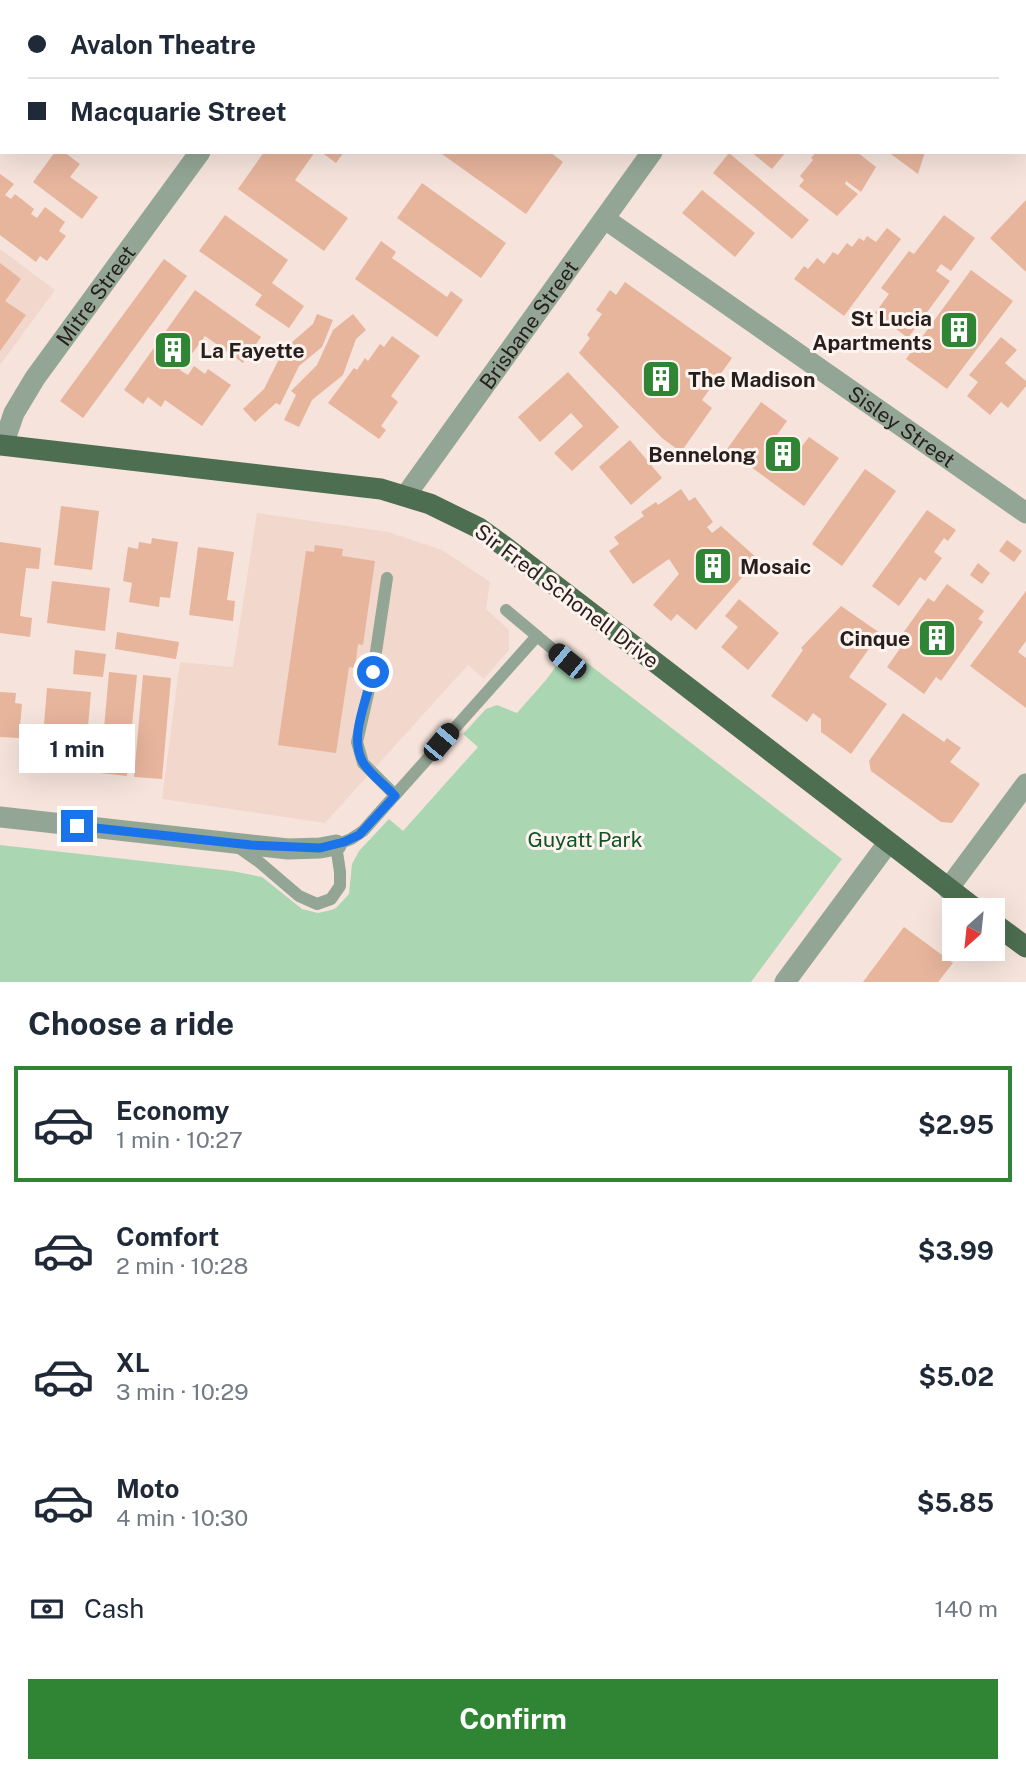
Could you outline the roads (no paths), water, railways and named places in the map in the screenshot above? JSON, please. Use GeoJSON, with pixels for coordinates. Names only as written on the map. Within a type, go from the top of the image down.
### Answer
{"type":"FeatureCollection","features":[{"type":"Feature","properties":{"kind":"main road","name":"Sir Fred Schonell Drive"},"geometry":{"type":"LineString","coordinates":[[1,445],[381,489],[406,495],[456,516],[504,546],[611,626],[961,898]]}},
{"type":"Feature","properties":{"kind":"main road"},"geometry":{"type":"LineString","coordinates":[[1005,932],[1026,947]]}},
{"type":"Feature","properties":{"kind":"street","name":"Mitre Street"},"geometry":{"type":"LineString","coordinates":[[1,445],[14,413],[35,378],[199,154]]}},
{"type":"Feature","properties":{"kind":"street","name":"Brisbane Street"},"geometry":{"type":"LineString","coordinates":[[406,495],[651,154]]}},
{"type":"Feature","properties":{"kind":"street","name":"Sisley Street"},"geometry":{"type":"LineString","coordinates":[[606,219],[1026,513]]}},
{"type":"Feature","properties":{"kind":"street"},"geometry":{"type":"LineString","coordinates":[[948,888],[1026,784]]}},
{"type":"Feature","properties":{"kind":"street"},"geometry":{"type":"LineString","coordinates":[[0,817],[232,844],[307,849],[336,845]]}},
{"type":"Feature","properties":{"kind":"street"},"geometry":{"type":"LineString","coordinates":[[785,982],[888,843]]}},
{"type":"Feature","properties":{"kind":"lane"},"geometry":{"type":"LineString","coordinates":[[387,578],[376,652],[357,743],[363,763],[395,796]]}},
{"type":"Feature","properties":{"kind":"lane"},"geometry":{"type":"LineString","coordinates":[[506,610],[567,661]]}},
{"type":"Feature","properties":{"kind":"lane"},"geometry":{"type":"LineString","coordinates":[[232,844],[258,861],[299,896],[317,904],[331,899],[339,888],[341,872],[336,845],[359,835],[537,636]]}},
{"type":"Feature","properties":{"kind":"place","name":"St Lucia Apartments"},"geometry":{"type":"Point","coordinates":[959,330]}},
{"type":"Feature","properties":{"kind":"place","name":"La Fayette"},"geometry":{"type":"Point","coordinates":[173,350]}},
{"type":"Feature","properties":{"kind":"place","name":"The Madison"},"geometry":{"type":"Point","coordinates":[661,379]}},
{"type":"Feature","properties":{"kind":"place","name":"Bennelong"},"geometry":{"type":"Point","coordinates":[783,454]}},
{"type":"Feature","properties":{"kind":"place","name":"Mosaic"},"geometry":{"type":"Point","coordinates":[713,566]}},
{"type":"Feature","properties":{"kind":"place","name":"Cinque"},"geometry":{"type":"Point","coordinates":[937,638]}},
{"type":"Feature","properties":{"kind":"park label","name":"Guyatt Park"},"geometry":{"type":"Point","coordinates":[585,839]}}]}
